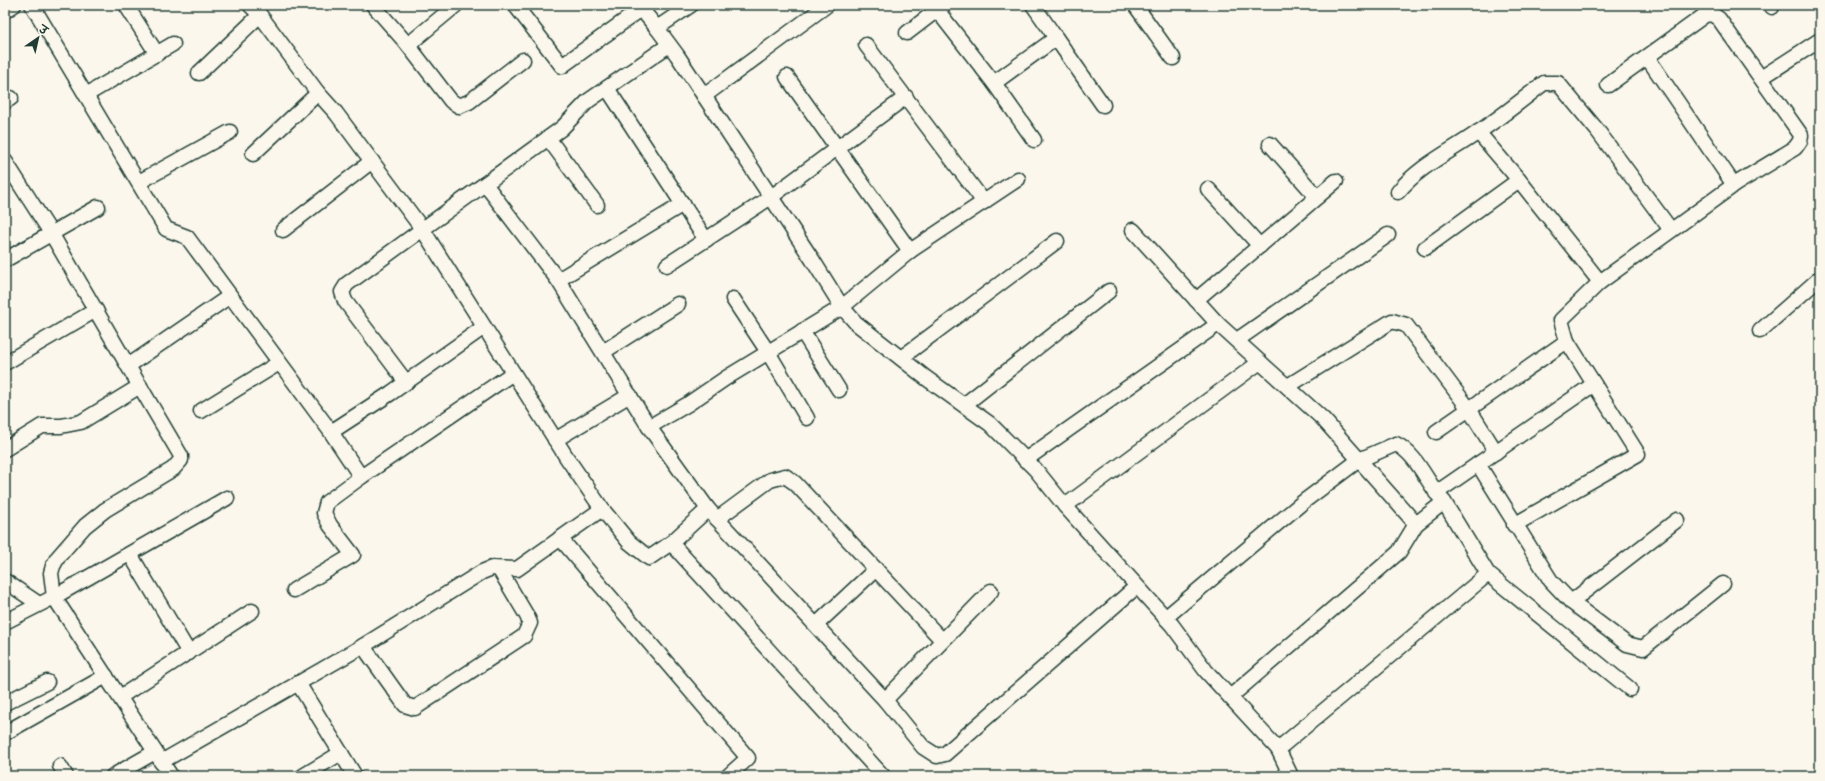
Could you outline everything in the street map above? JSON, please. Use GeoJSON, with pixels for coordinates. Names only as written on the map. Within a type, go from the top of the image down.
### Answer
{"type":"FeatureCollection","features":[{"type":"Feature","properties":{"kind":"street"},"geometry":{"type":"LineString","coordinates":[[5,11],[14,5]]}},
{"type":"Feature","properties":{"kind":"street"},"geometry":{"type":"LineString","coordinates":[[32,5],[166,229],[187,237],[331,432],[361,477]]}},
{"type":"Feature","properties":{"kind":"street"},"geometry":{"type":"LineString","coordinates":[[126,5],[157,54]]}},
{"type":"Feature","properties":{"kind":"street"},"geometry":{"type":"LineString","coordinates":[[250,5],[260,15],[318,93],[336,113],[422,230],[555,440],[602,509],[628,542],[649,558],[671,543],[708,509]]}},
{"type":"Feature","properties":{"kind":"street"},"geometry":{"type":"LineString","coordinates":[[373,5],[408,45],[451,101],[459,106],[469,102],[523,60]]}},
{"type":"Feature","properties":{"kind":"street"},"geometry":{"type":"LineString","coordinates":[[408,45],[456,5]]}},
{"type":"Feature","properties":{"kind":"street"},"geometry":{"type":"LineString","coordinates":[[515,5],[562,66],[640,7],[657,28],[704,96],[842,307],[856,323],[990,424],[1025,460],[1165,618],[1206,671],[1278,749],[1291,776]]}},
{"type":"Feature","properties":{"kind":"street"},"geometry":{"type":"LineString","coordinates":[[657,28],[691,5]]}},
{"type":"Feature","properties":{"kind":"street"},"geometry":{"type":"LineString","coordinates":[[704,96],[827,5]]}},
{"type":"Feature","properties":{"kind":"street"},"geometry":{"type":"LineString","coordinates":[[1033,5],[1103,105]]}},
{"type":"Feature","properties":{"kind":"street"},"geometry":{"type":"LineString","coordinates":[[1135,5],[1173,58]]}},
{"type":"Feature","properties":{"kind":"street"},"geometry":{"type":"LineString","coordinates":[[907,33],[940,8],[1034,140]]}},
{"type":"Feature","properties":{"kind":"street"},"geometry":{"type":"LineString","coordinates":[[1514,525],[1638,454],[1567,341],[1561,320],[1600,282],[1734,185],[1796,148],[1800,141],[1801,135],[1719,19],[1712,14],[1705,15],[1608,85]]}},
{"type":"Feature","properties":{"kind":"street"},"geometry":{"type":"LineString","coordinates":[[199,73],[260,15]]}},
{"type":"Feature","properties":{"kind":"street"},"geometry":{"type":"LineString","coordinates":[[994,83],[1056,38]]}},
{"type":"Feature","properties":{"kind":"street"},"geometry":{"type":"LineString","coordinates":[[1761,78],[1820,40]]}},
{"type":"Feature","properties":{"kind":"street"},"geometry":{"type":"LineString","coordinates":[[86,95],[173,44]]}},
{"type":"Feature","properties":{"kind":"street"},"geometry":{"type":"LineString","coordinates":[[406,382],[345,301],[342,292],[347,284],[562,128],[588,101],[669,45]]}},
{"type":"Feature","properties":{"kind":"street"},"geometry":{"type":"LineString","coordinates":[[866,45],[984,202]]}},
{"type":"Feature","properties":{"kind":"street"},"geometry":{"type":"LineString","coordinates":[[1647,57],[1734,185]]}},
{"type":"Feature","properties":{"kind":"street"},"geometry":{"type":"LineString","coordinates":[[787,77],[910,251]]}},
{"type":"Feature","properties":{"kind":"street"},"geometry":{"type":"LineString","coordinates":[[1398,192],[1408,180],[1426,166],[1478,132],[1544,84],[1558,83],[1597,130],[1671,230]]}},
{"type":"Feature","properties":{"kind":"street"},"geometry":{"type":"LineString","coordinates":[[607,88],[706,240]]}},
{"type":"Feature","properties":{"kind":"street"},"geometry":{"type":"LineString","coordinates":[[253,154],[318,93]]}},
{"type":"Feature","properties":{"kind":"street"},"geometry":{"type":"LineString","coordinates":[[667,265],[771,197],[906,97]]}},
{"type":"Feature","properties":{"kind":"street"},"geometry":{"type":"LineString","coordinates":[[139,182],[230,132]]}},
{"type":"Feature","properties":{"kind":"street"},"geometry":{"type":"LineString","coordinates":[[1478,132],[1519,180],[1600,282]]}},
{"type":"Feature","properties":{"kind":"street"},"geometry":{"type":"LineString","coordinates":[[548,138],[597,205]]}},
{"type":"Feature","properties":{"kind":"street"},"geometry":{"type":"LineString","coordinates":[[1270,144],[1317,197]]}},
{"type":"Feature","properties":{"kind":"street"},"geometry":{"type":"LineString","coordinates":[[5,161],[52,233],[181,456],[182,460],[173,469],[105,510],[85,526],[58,557],[51,573],[54,597],[164,767]]}},
{"type":"Feature","properties":{"kind":"street"},"geometry":{"type":"LineString","coordinates":[[283,230],[372,161]]}},
{"type":"Feature","properties":{"kind":"street"},"geometry":{"type":"LineString","coordinates":[[649,427],[842,307],[910,251],[1018,179]]}},
{"type":"Feature","properties":{"kind":"street"},"geometry":{"type":"LineString","coordinates":[[1425,248],[1519,180]]}},
{"type":"Feature","properties":{"kind":"street"},"geometry":{"type":"LineString","coordinates":[[1196,300],[1336,181]]}},
{"type":"Feature","properties":{"kind":"street"},"geometry":{"type":"LineString","coordinates":[[485,184],[558,280],[649,427],[708,509],[885,700],[923,747],[937,756],[945,754],[1136,587]]}},
{"type":"Feature","properties":{"kind":"street"},"geometry":{"type":"LineString","coordinates":[[1208,189],[1260,246]]}},
{"type":"Feature","properties":{"kind":"street"},"geometry":{"type":"LineString","coordinates":[[558,280],[683,204]]}},
{"type":"Feature","properties":{"kind":"street"},"geometry":{"type":"LineString","coordinates":[[5,260],[98,207]]}},
{"type":"Feature","properties":{"kind":"street"},"geometry":{"type":"LineString","coordinates":[[1133,230],[1218,324],[1323,419],[1416,524]]}},
{"type":"Feature","properties":{"kind":"street"},"geometry":{"type":"LineString","coordinates":[[1237,340],[1388,235]]}},
{"type":"Feature","properties":{"kind":"street"},"geometry":{"type":"LineString","coordinates":[[901,358],[1057,241]]}},
{"type":"Feature","properties":{"kind":"street"},"geometry":{"type":"LineString","coordinates":[[1760,330],[1820,278]]}},
{"type":"Feature","properties":{"kind":"street"},"geometry":{"type":"LineString","coordinates":[[964,405],[1109,291]]}},
{"type":"Feature","properties":{"kind":"street"},"geometry":{"type":"LineString","coordinates":[[128,366],[230,296]]}},
{"type":"Feature","properties":{"kind":"street"},"geometry":{"type":"LineString","coordinates":[[733,298],[768,352],[807,418]]}},
{"type":"Feature","properties":{"kind":"street"},"geometry":{"type":"LineString","coordinates":[[603,352],[678,304]]}},
{"type":"Feature","properties":{"kind":"street"},"geometry":{"type":"LineString","coordinates":[[5,363],[96,310]]}},
{"type":"Feature","properties":{"kind":"street"},"geometry":{"type":"LineString","coordinates":[[1288,386],[1392,321],[1406,325],[1469,409],[1496,452]]}},
{"type":"Feature","properties":{"kind":"street"},"geometry":{"type":"LineString","coordinates":[[1025,460],[1218,324]]}},
{"type":"Feature","properties":{"kind":"street"},"geometry":{"type":"LineString","coordinates":[[331,432],[406,382],[484,327]]}},
{"type":"Feature","properties":{"kind":"street"},"geometry":{"type":"LineString","coordinates":[[802,331],[839,390]]}},
{"type":"Feature","properties":{"kind":"street"},"geometry":{"type":"LineString","coordinates":[[1436,432],[1567,341]]}},
{"type":"Feature","properties":{"kind":"street"},"geometry":{"type":"LineString","coordinates":[[1065,506],[1260,362]]}},
{"type":"Feature","properties":{"kind":"street"},"geometry":{"type":"LineString","coordinates":[[201,411],[279,363]]}},
{"type":"Feature","properties":{"kind":"street"},"geometry":{"type":"LineString","coordinates":[[294,590],[353,555],[330,525],[324,513],[327,502],[513,373]]}},
{"type":"Feature","properties":{"kind":"street"},"geometry":{"type":"LineString","coordinates":[[1230,697],[1399,552],[1416,524],[1440,498],[1478,464],[1594,384]]}},
{"type":"Feature","properties":{"kind":"street"},"geometry":{"type":"LineString","coordinates":[[5,450],[42,426],[61,426],[81,422],[140,386]]}},
{"type":"Feature","properties":{"kind":"street"},"geometry":{"type":"LineString","coordinates":[[555,440],[630,395]]}},
{"type":"Feature","properties":{"kind":"street"},"geometry":{"type":"LineString","coordinates":[[1165,618],[1303,502],[1359,460],[1396,444],[1406,449],[1440,498],[1488,574],[1630,689]]}},
{"type":"Feature","properties":{"kind":"street"},"geometry":{"type":"LineString","coordinates":[[1478,464],[1514,525],[1551,581],[1571,602],[1627,644],[1643,648],[1723,584]]}},
{"type":"Feature","properties":{"kind":"street"},"geometry":{"type":"LineString","coordinates":[[717,519],[770,480],[785,476],[795,483],[942,640]]}},
{"type":"Feature","properties":{"kind":"street"},"geometry":{"type":"LineString","coordinates":[[5,622],[54,597],[227,498]]}},
{"type":"Feature","properties":{"kind":"street"},"geometry":{"type":"LineString","coordinates":[[113,776],[164,767],[298,683],[363,646],[482,572],[492,568],[517,569],[602,509]]}},
{"type":"Feature","properties":{"kind":"street"},"geometry":{"type":"LineString","coordinates":[[1571,602],[1677,520]]}},
{"type":"Feature","properties":{"kind":"street"},"geometry":{"type":"LineString","coordinates":[[560,538],[748,758],[728,776]]}},
{"type":"Feature","properties":{"kind":"street"},"geometry":{"type":"LineString","coordinates":[[671,543],[882,776]]}},
{"type":"Feature","properties":{"kind":"street"},"geometry":{"type":"LineString","coordinates":[[130,554],[189,653]]}},
{"type":"Feature","properties":{"kind":"street"},"geometry":{"type":"LineString","coordinates":[[363,646],[405,706],[415,708],[524,636],[530,623],[528,616],[500,569]]}},
{"type":"Feature","properties":{"kind":"street"},"geometry":{"type":"LineString","coordinates":[[816,624],[876,569]]}},
{"type":"Feature","properties":{"kind":"street"},"geometry":{"type":"LineString","coordinates":[[1278,749],[1488,574]]}},
{"type":"Feature","properties":{"kind":"street"},"geometry":{"type":"LineString","coordinates":[[5,581],[39,604]]}},
{"type":"Feature","properties":{"kind":"street"},"geometry":{"type":"LineString","coordinates":[[885,700],[990,591]]}},
{"type":"Feature","properties":{"kind":"street"},"geometry":{"type":"LineString","coordinates":[[120,697],[252,611]]}},
{"type":"Feature","properties":{"kind":"street"},"geometry":{"type":"LineString","coordinates":[[5,733],[106,676]]}},
{"type":"Feature","properties":{"kind":"street"},"geometry":{"type":"LineString","coordinates":[[5,703],[47,682]]}},
{"type":"Feature","properties":{"kind":"street"},"geometry":{"type":"LineString","coordinates":[[298,683],[356,776]]}},
{"type":"Feature","properties":{"kind":"street"},"geometry":{"type":"LineString","coordinates":[[303,776],[341,753]]}},
{"type":"Feature","properties":{"kind":"railway"},"geometry":{"type":"LineString","coordinates":[[1795,776],[1820,773]]}}]}
